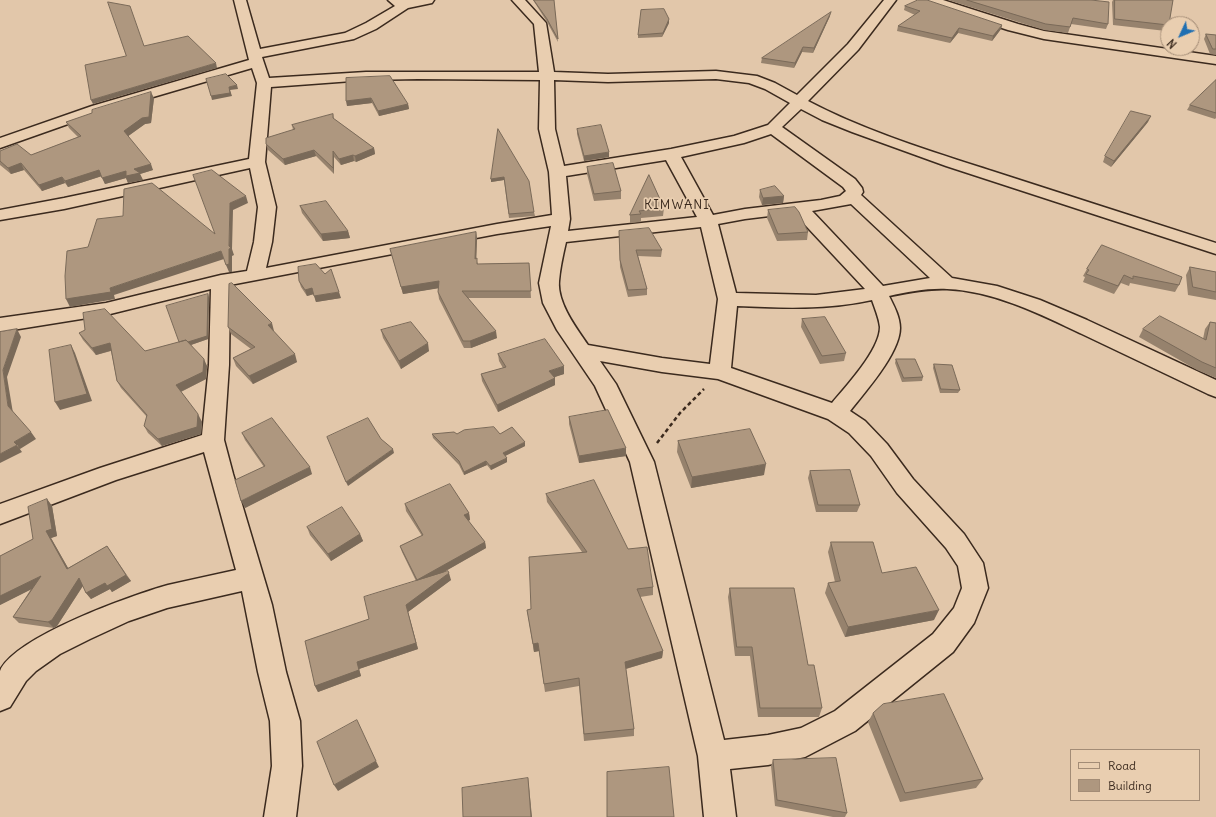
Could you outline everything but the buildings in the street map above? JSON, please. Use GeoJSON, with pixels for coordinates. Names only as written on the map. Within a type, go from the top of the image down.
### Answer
{"type":"FeatureCollection","features":[{"type":"Feature","properties":{"kind":"street"},"geometry":{"type":"LineString","coordinates":[[240,0],[264,83],[257,162],[267,207],[263,242],[255,276]]}},
{"type":"Feature","properties":{"kind":"street"},"geometry":{"type":"LineString","coordinates":[[0,143],[97,109],[256,58],[349,36],[371,26],[399,9],[399,2],[428,0]]}},
{"type":"Feature","properties":{"kind":"street"},"geometry":{"type":"LineString","coordinates":[[518,0],[540,23],[547,76],[547,129],[557,172],[560,228],[549,283],[552,303],[567,330],[605,384],[642,462],[713,756],[720,817]]}},
{"type":"Feature","properties":{"kind":"street"},"geometry":{"type":"LineString","coordinates":[[557,172],[671,154],[738,140],[773,128],[853,47],[890,0]]}},
{"type":"Feature","properties":{"kind":"street"},"geometry":{"type":"LineString","coordinates":[[930,0],[1013,27],[1044,35],[1216,60]]}},
{"type":"Feature","properties":{"kind":"street"},"geometry":{"type":"LineString","coordinates":[[264,83],[366,76],[547,76],[608,78],[722,76],[752,79],[770,86],[827,117],[952,164],[1216,249]]}},
{"type":"Feature","properties":{"kind":"street"},"geometry":{"type":"LineString","coordinates":[[0,325],[106,309],[221,281],[255,276],[497,229],[560,228],[708,221],[745,214],[799,208],[846,200],[852,196],[855,192],[854,188],[849,183],[773,128]]}},
{"type":"Feature","properties":{"kind":"street"},"geometry":{"type":"LineString","coordinates":[[671,154],[708,221],[728,299],[720,372]]}},
{"type":"Feature","properties":{"kind":"street"},"geometry":{"type":"LineString","coordinates":[[0,215],[36,210],[203,172],[257,162]]}},
{"type":"Feature","properties":{"kind":"street"},"geometry":{"type":"LineString","coordinates":[[852,196],[947,283]]}},
{"type":"Feature","properties":{"kind":"street"},"geometry":{"type":"LineString","coordinates":[[799,208],[878,292],[887,313],[890,328],[887,340],[876,363],[836,412]]}},
{"type":"Feature","properties":{"kind":"street"},"geometry":{"type":"LineString","coordinates":[[221,281],[219,365],[213,440],[221,474],[259,605],[272,672],[284,721],[287,766],[280,817]]}},
{"type":"Feature","properties":{"kind":"street"},"geometry":{"type":"LineString","coordinates":[[728,299],[798,302],[844,299],[878,292],[947,283],[974,287],[995,292],[1035,306],[1087,328],[1216,389]]}},
{"type":"Feature","properties":{"kind":"street"},"geometry":{"type":"LineString","coordinates":[[582,351],[720,372],[836,412],[857,427],[879,450],[905,486],[955,541],[970,563],[975,588],[965,615],[943,643],[845,721],[805,742],[768,750],[713,756]]}},
{"type":"Feature","properties":{"kind":"street"},"geometry":{"type":"LineString","coordinates":[[0,514],[108,474],[213,440]]}},
{"type":"Feature","properties":{"kind":"street"},"geometry":{"type":"LineString","coordinates":[[0,697],[16,672],[26,662],[50,645],[80,630],[122,612],[167,597],[251,578]]}},
{"type":"Feature","properties":{"kind":"path"},"geometry":{"type":"LineString","coordinates":[[642,462],[680,413],[720,372]]}},
{"type":"Feature","properties":{"kind":"district","name":"KIMWANI"},"geometry":{"type":"Point","coordinates":[677,205]}}]}
